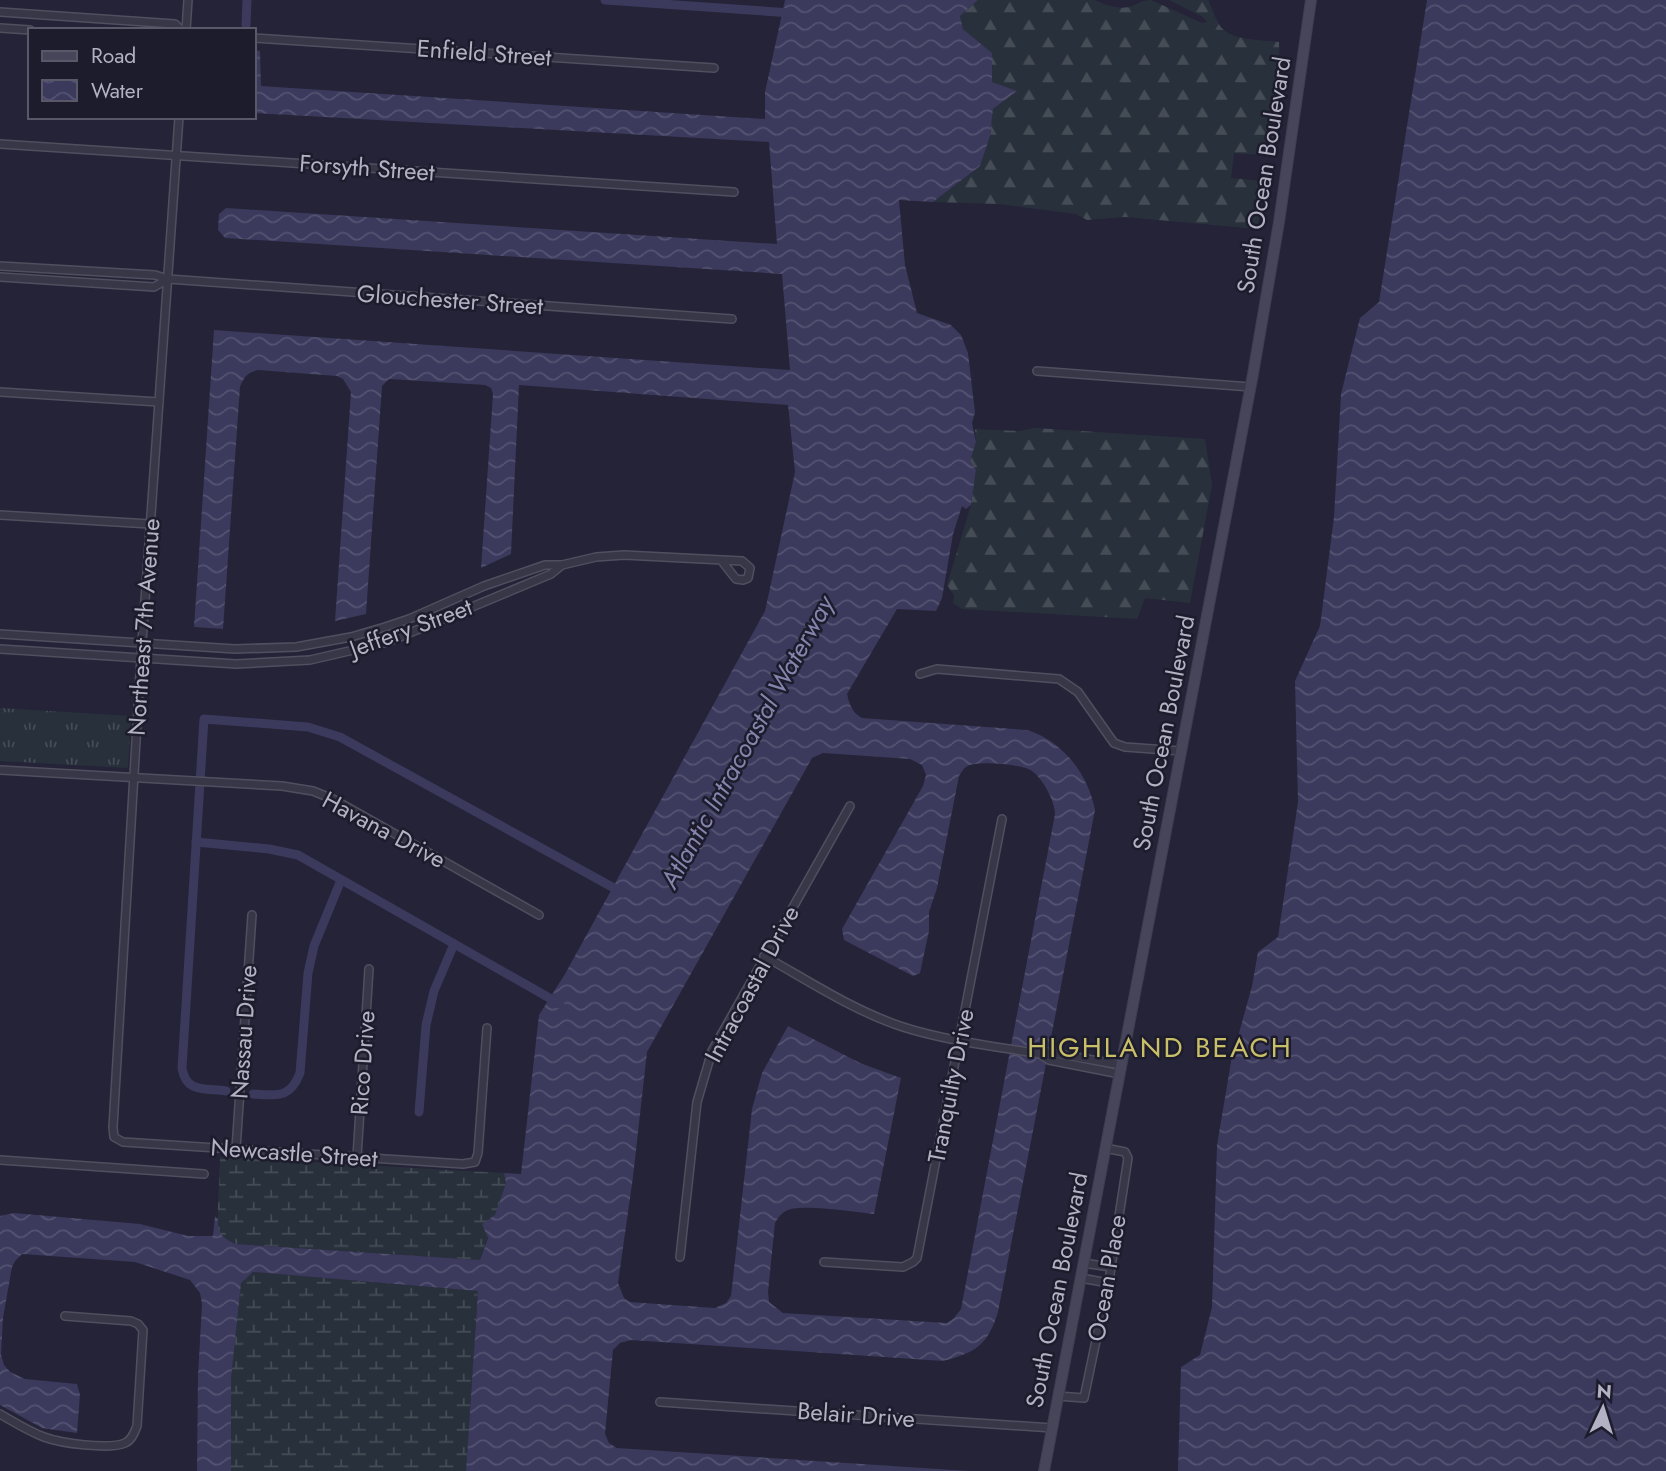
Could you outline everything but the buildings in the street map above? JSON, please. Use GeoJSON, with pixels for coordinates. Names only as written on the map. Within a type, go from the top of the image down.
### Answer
{"type":"FeatureCollection","features":[{"type":"Feature","properties":{"kind":"main road","name":"South Ocean Boulevard"},"geometry":{"type":"LineString","coordinates":[[1044,1471],[1251,387],[1279,222],[1311,0]]}},
{"type":"Feature","properties":{"kind":"street"},"geometry":{"type":"LineString","coordinates":[[183,28],[188,0]]}},
{"type":"Feature","properties":{"kind":"street"},"geometry":{"type":"LineString","coordinates":[[0,12],[175,24],[180,28]]}},
{"type":"Feature","properties":{"kind":"street"},"geometry":{"type":"LineString","coordinates":[[0,28],[28,30]]}},
{"type":"Feature","properties":{"kind":"street","name":"Enfield Street"},"geometry":{"type":"LineString","coordinates":[[256,38],[714,68]]}},
{"type":"Feature","properties":{"kind":"street","name":"Northeast 7th Avenue"},"geometry":{"type":"LineString","coordinates":[[114,1137],[141,657],[180,119]]}},
{"type":"Feature","properties":{"kind":"street","name":"Forsyth Street"},"geometry":{"type":"LineString","coordinates":[[0,145],[734,192]]}},
{"type":"Feature","properties":{"kind":"street","name":"Glouchester Street"},"geometry":{"type":"LineString","coordinates":[[0,266],[155,275],[168,279],[732,319]]}},
{"type":"Feature","properties":{"kind":"street"},"geometry":{"type":"LineString","coordinates":[[14,278],[15,267]]}},
{"type":"Feature","properties":{"kind":"street","name":"Glouchester Street"},"geometry":{"type":"LineString","coordinates":[[0,277],[154,287],[168,279]]}},
{"type":"Feature","properties":{"kind":"street"},"geometry":{"type":"LineString","coordinates":[[1037,371],[1251,387]]}},
{"type":"Feature","properties":{"kind":"street"},"geometry":{"type":"LineString","coordinates":[[0,392],[159,402]]}},
{"type":"Feature","properties":{"kind":"street"},"geometry":{"type":"LineString","coordinates":[[0,515],[150,524]]}},
{"type":"Feature","properties":{"kind":"street","name":"Jeffery Street"},"geometry":{"type":"LineString","coordinates":[[0,634],[235,649],[277,648],[315,644],[368,632],[409,619],[491,583],[545,565],[562,565],[596,556],[624,555],[721,560]]}},
{"type":"Feature","properties":{"kind":"street","name":"Jeffery Street"},"geometry":{"type":"LineString","coordinates":[[0,649],[236,664],[278,663],[342,654],[388,642],[551,574],[562,565]]}},
{"type":"Feature","properties":{"kind":"street"},"geometry":{"type":"LineString","coordinates":[[277,648],[278,663]]}},
{"type":"Feature","properties":{"kind":"street"},"geometry":{"type":"LineString","coordinates":[[920,674],[937,669],[1059,679],[1078,692],[1114,743],[1125,747],[1181,751]]}},
{"type":"Feature","properties":{"kind":"street","name":"Havana Drive"},"geometry":{"type":"LineString","coordinates":[[0,770],[298,788],[328,797],[539,915]]}},
{"type":"Feature","properties":{"kind":"street","name":"Intracoastal Drive"},"geometry":{"type":"LineString","coordinates":[[680,1257],[700,1087],[719,1038],[850,806]]}},
{"type":"Feature","properties":{"kind":"street","name":"Tranquilty Drive"},"geometry":{"type":"LineString","coordinates":[[824,1262],[903,1267],[917,1258],[1002,819]]}},
{"type":"Feature","properties":{"kind":"street","name":"Nassau Drive"},"geometry":{"type":"LineString","coordinates":[[236,1149],[252,915]]}},
{"type":"Feature","properties":{"kind":"street"},"geometry":{"type":"LineString","coordinates":[[764,956],[880,1018],[926,1034],[1120,1069]]}},
{"type":"Feature","properties":{"kind":"street","name":"Rico Drive"},"geometry":{"type":"LineString","coordinates":[[357,1157],[369,969]]}},
{"type":"Feature","properties":{"kind":"street","name":"Newcastle Street"},"geometry":{"type":"LineString","coordinates":[[114,1137],[123,1142],[463,1164],[475,1161],[478,1153],[487,1028]]}},
{"type":"Feature","properties":{"kind":"street","name":"Ocean Place"},"geometry":{"type":"LineString","coordinates":[[1058,1396],[1084,1398],[1108,1283],[1128,1158],[1125,1152],[1105,1148]]}},
{"type":"Feature","properties":{"kind":"street"},"geometry":{"type":"LineString","coordinates":[[0,1160],[204,1174]]}},
{"type":"Feature","properties":{"kind":"street"},"geometry":{"type":"LineString","coordinates":[[1083,1263],[1111,1267]]}},
{"type":"Feature","properties":{"kind":"street"},"geometry":{"type":"LineString","coordinates":[[1081,1278],[1108,1283]]}},
{"type":"Feature","properties":{"kind":"street"},"geometry":{"type":"LineString","coordinates":[[0,1414],[40,1436],[65,1443],[115,1446],[127,1443],[133,1436],[137,1426],[143,1329],[131,1321],[65,1315]]}},
{"type":"Feature","properties":{"kind":"street","name":"Belair Drive"},"geometry":{"type":"LineString","coordinates":[[660,1402],[1052,1428]]}},
{"type":"Feature","properties":{"kind":"green space"},"geometry":{"type":"Polygon","coordinates":[[[978,0],[1094,0],[1120,8],[1151,0],[1202,23],[1207,22],[1203,17],[1169,0],[1208,0],[1218,23],[1231,35],[1279,42],[1280,80],[1274,151],[1260,155],[1234,153],[1231,178],[1262,181],[1258,229],[1125,217],[1087,220],[1076,214],[998,204],[933,202],[980,166],[990,136],[993,109],[1016,91],[991,82],[992,53],[963,29],[960,16],[978,0]]]}},
{"type":"Feature","properties":{"kind":"green space"},"geometry":{"type":"Polygon","coordinates":[[[1035,428],[1205,439],[1212,485],[1190,603],[1145,598],[1137,619],[962,609],[953,603],[954,595],[947,585],[971,505],[976,470],[970,461],[976,442],[975,429],[1020,431],[1035,428]]]}},
{"type":"Feature","properties":{"kind":"green space"},"geometry":{"type":"Polygon","coordinates":[[[0,708],[131,716],[128,768],[0,761],[0,708]]]}},
{"type":"Feature","properties":{"kind":"green space"},"geometry":{"type":"Polygon","coordinates":[[[220,1157],[504,1173],[506,1183],[480,1260],[235,1244],[223,1238],[217,1230],[220,1157]]]}},
{"type":"Feature","properties":{"kind":"green space"},"geometry":{"type":"Polygon","coordinates":[[[253,1272],[478,1291],[466,1471],[231,1471],[231,1379],[241,1282],[253,1272]]]}},
{"type":"Feature","properties":{"kind":"water","name":"Atlantic Intracoastal Waterway"},"geometry":{"type":"Polygon","coordinates":[[[785,0],[978,0],[960,16],[963,29],[992,53],[992,82],[1017,91],[993,109],[990,136],[980,166],[933,202],[899,200],[905,265],[917,313],[951,325],[961,335],[968,353],[975,412],[972,423],[976,442],[970,461],[976,470],[971,505],[966,509],[962,506],[953,534],[942,598],[936,611],[897,609],[847,694],[852,708],[862,718],[1027,730],[1040,735],[1052,742],[1072,761],[1086,784],[1095,810],[998,1312],[985,1340],[964,1355],[943,1361],[631,1340],[620,1343],[613,1350],[605,1434],[609,1443],[617,1448],[969,1471],[466,1471],[478,1291],[253,1272],[241,1283],[231,1379],[231,1471],[197,1471],[202,1304],[200,1293],[190,1280],[135,1262],[22,1254],[12,1267],[3,1318],[1,1355],[4,1365],[10,1372],[25,1379],[77,1384],[80,1395],[77,1433],[42,1428],[0,1405],[0,1216],[14,1213],[140,1224],[188,1236],[213,1236],[215,1216],[221,1234],[235,1244],[480,1260],[488,1238],[482,1224],[495,1215],[506,1183],[504,1173],[521,1174],[539,1015],[565,974],[765,611],[795,472],[788,405],[519,385],[511,554],[481,568],[493,394],[491,388],[485,385],[389,379],[382,386],[366,614],[335,621],[351,392],[343,379],[337,376],[258,370],[246,376],[240,387],[223,629],[194,627],[214,330],[790,370],[782,274],[225,238],[218,230],[219,214],[226,208],[777,244],[769,142],[256,113],[256,50],[260,51],[261,86],[765,119],[765,92],[785,0]],[[823,753],[812,758],[647,1052],[618,1283],[624,1298],[630,1302],[715,1308],[726,1303],[731,1296],[752,1109],[762,1073],[788,1026],[860,1063],[901,1078],[874,1214],[809,1208],[783,1212],[775,1223],[769,1302],[783,1313],[947,1323],[961,1309],[1055,814],[1048,791],[1032,771],[1019,766],[988,763],[971,765],[964,769],[959,776],[937,888],[929,912],[929,931],[920,973],[913,976],[844,940],[842,929],[923,786],[926,775],[922,765],[910,759],[823,753]]]}},
{"type":"Feature","properties":{"kind":"water"},"geometry":{"type":"Polygon","coordinates":[[[1427,0],[1666,0],[1666,1471],[1178,1471],[1181,1367],[1200,1355],[1212,1307],[1217,1145],[1231,1062],[1252,986],[1258,952],[1278,937],[1298,802],[1295,681],[1320,626],[1334,517],[1341,394],[1360,318],[1379,302],[1427,0]]]}},
{"type":"Feature","properties":{"kind":"waterway"},"geometry":{"type":"LineString","coordinates":[[246,25],[247,0]]}},
{"type":"Feature","properties":{"kind":"waterway"},"geometry":{"type":"LineString","coordinates":[[605,0],[791,13]]}},
{"type":"Feature","properties":{"kind":"waterway"},"geometry":{"type":"LineString","coordinates":[[226,1091],[197,1088],[187,1082],[182,1068],[204,719],[308,727],[340,737],[623,893]]}},
{"type":"Feature","properties":{"kind":"waterway"},"geometry":{"type":"LineString","coordinates":[[196,842],[269,849],[298,855],[560,1004]]}},
{"type":"Feature","properties":{"kind":"waterway"},"geometry":{"type":"LineString","coordinates":[[253,1094],[282,1094],[292,1087],[300,1073],[308,973],[314,946],[341,880]]}},
{"type":"Feature","properties":{"kind":"waterway"},"geometry":{"type":"LineString","coordinates":[[419,1112],[426,1025],[434,991],[454,944]]}},
{"type":"Feature","properties":{"kind":"district","name":"HIGHLAND BEACH"},"geometry":{"type":"Point","coordinates":[1160,1047]}}]}
